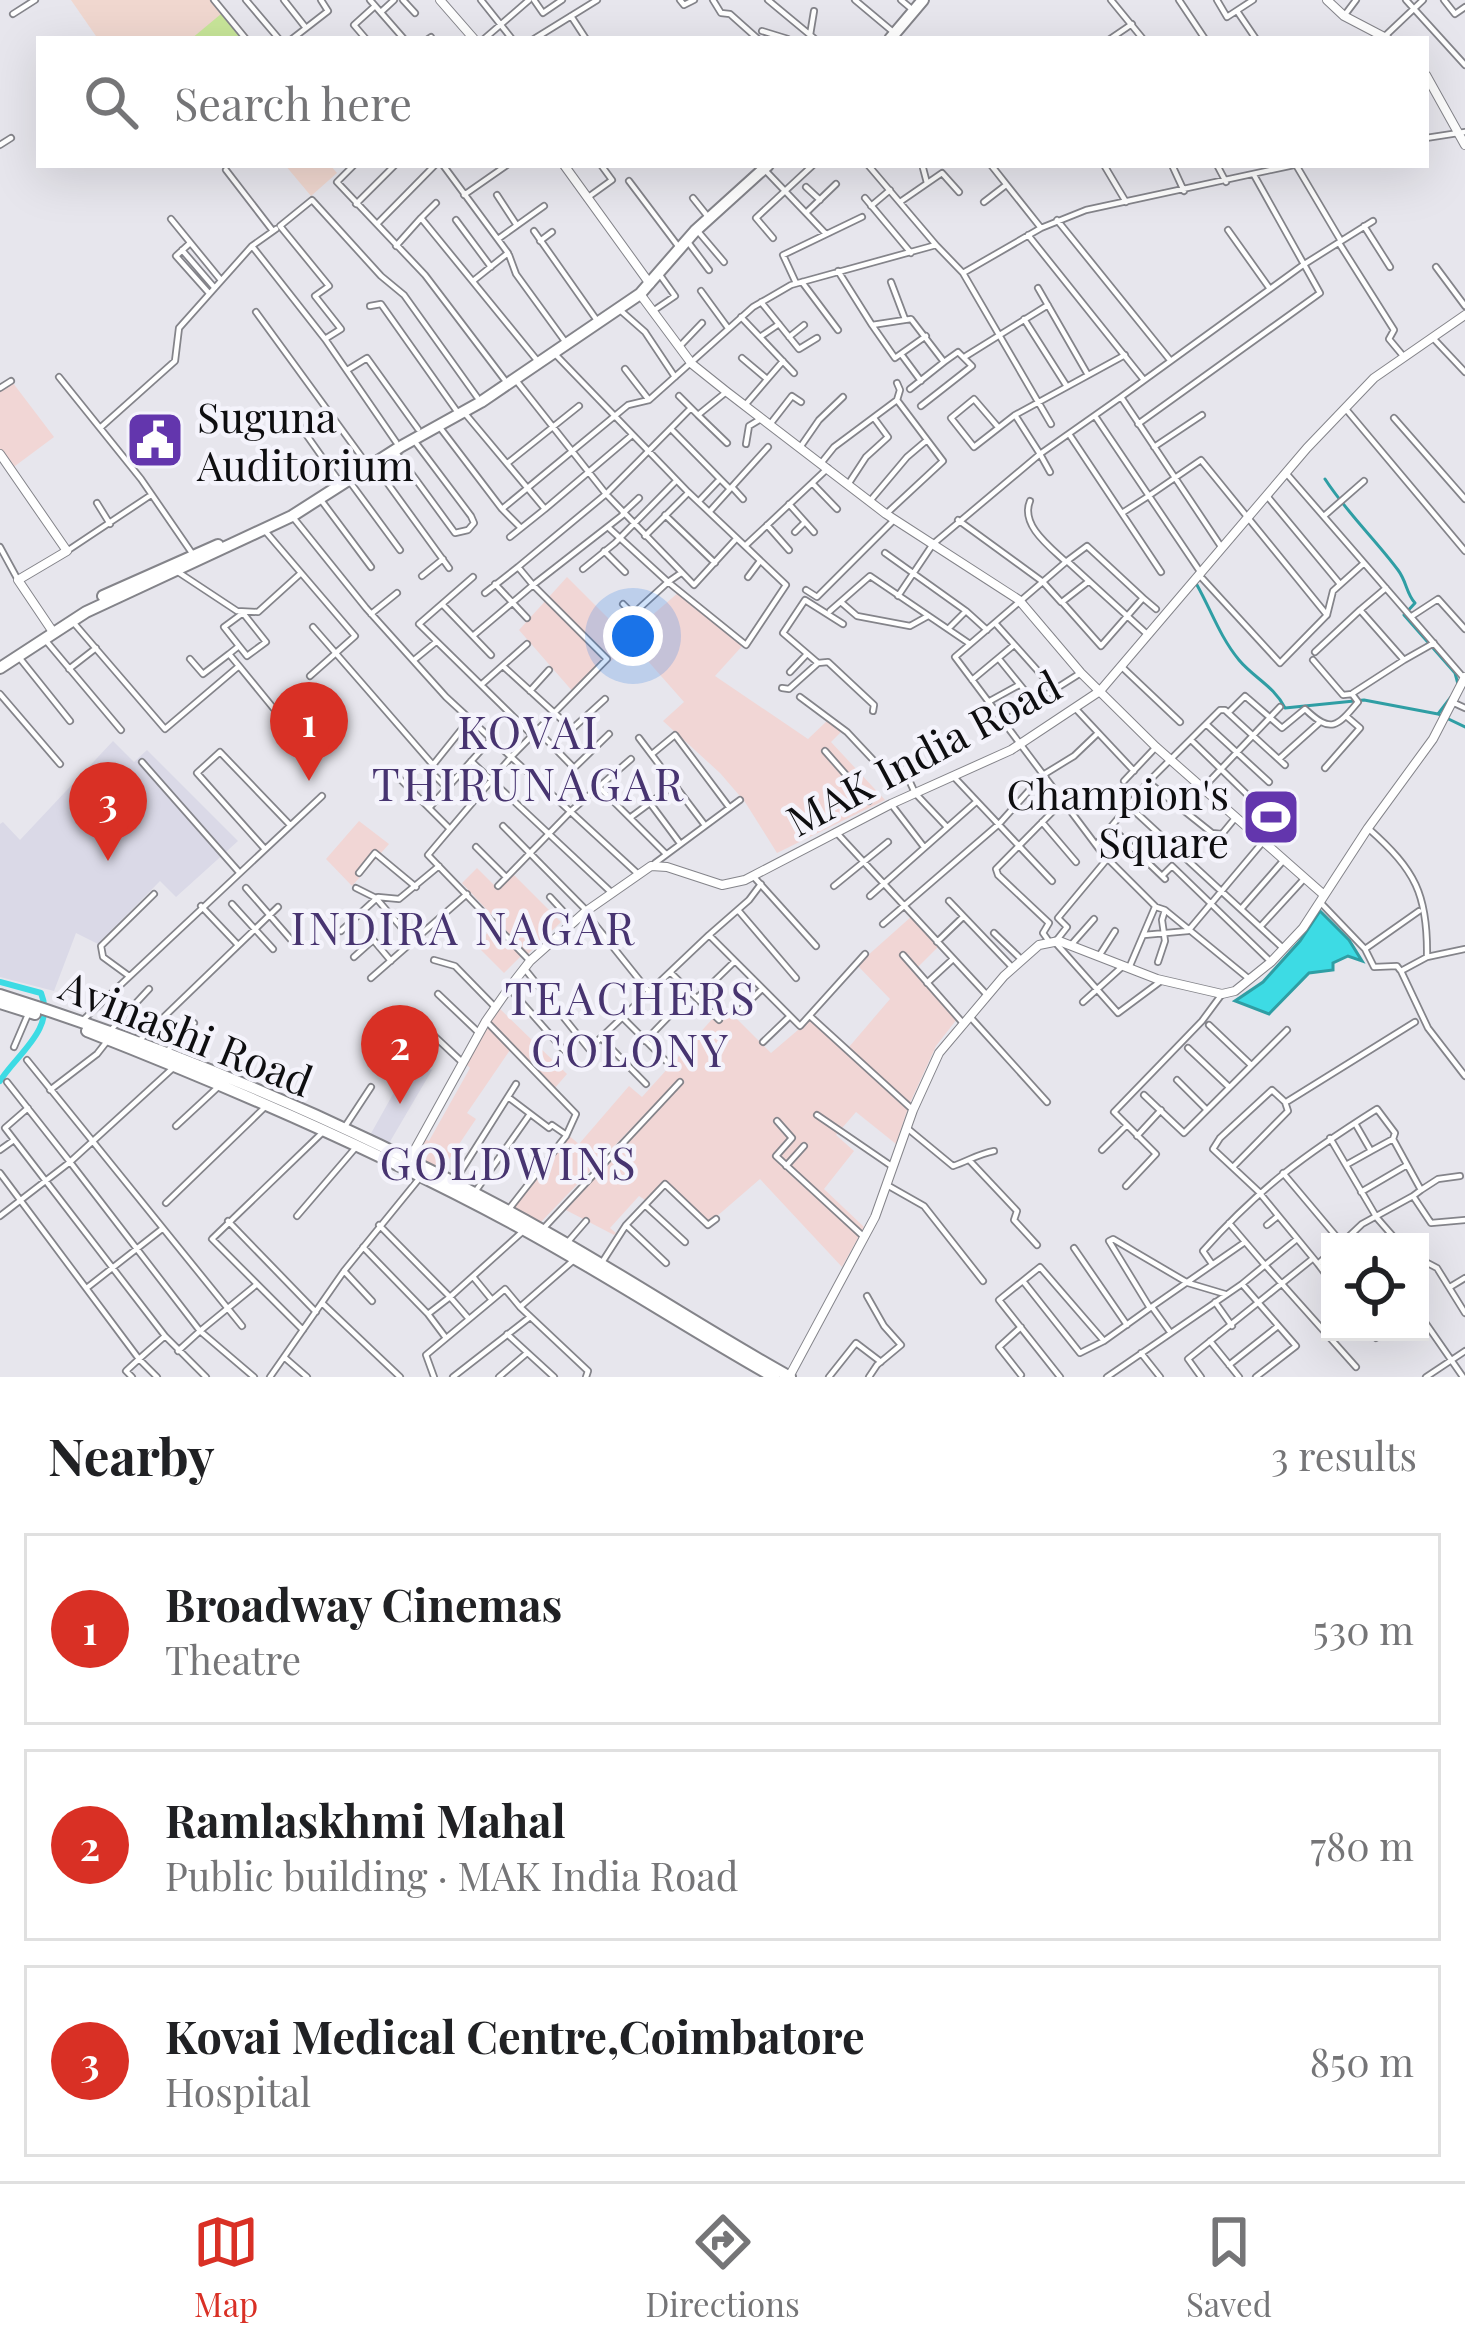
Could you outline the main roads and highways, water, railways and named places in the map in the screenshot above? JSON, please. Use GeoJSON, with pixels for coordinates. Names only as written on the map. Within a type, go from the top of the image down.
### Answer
{"type":"FeatureCollection","features":[{"type":"Feature","properties":{"kind":"main road"},"geometry":{"type":"LineString","coordinates":[[892,36],[919,5]]}},
{"type":"Feature","properties":{"kind":"main road"},"geometry":{"type":"LineString","coordinates":[[0,665],[80,607],[292,510],[555,353],[640,294],[689,237],[765,168]]}},
{"type":"Feature","properties":{"kind":"main road"},"geometry":{"type":"LineString","coordinates":[[416,434],[439,425],[510,379],[653,280]]}},
{"type":"Feature","properties":{"kind":"main road"},"geometry":{"type":"LineString","coordinates":[[0,665],[48,632],[292,516],[344,480]]}},
{"type":"Feature","properties":{"kind":"main road","name":"Avinashi Road"},"geometry":{"type":"LineString","coordinates":[[0,999],[137,1042],[342,1130],[575,1259],[774,1377]]}},
{"type":"Feature","properties":{"kind":"main road","name":"Avinashi Road"},"geometry":{"type":"LineString","coordinates":[[54,1017],[82,1022],[357,1146],[474,1193],[790,1377]]}},
{"type":"Feature","properties":{"kind":"water"},"geometry":{"type":"Polygon","coordinates":[[[1320,911],[1362,961],[1348,956],[1333,963],[1333,970],[1309,973],[1269,1014],[1235,1001],[1263,982],[1320,911]]]}},
{"type":"Feature","properties":{"kind":"waterway"},"geometry":{"type":"LineString","coordinates":[[1325,479],[1401,574],[1415,603],[1404,615],[1455,673],[1458,684]]}},
{"type":"Feature","properties":{"kind":"waterway"},"geometry":{"type":"LineString","coordinates":[[1197,585],[1232,651],[1285,708],[1364,700],[1438,714],[1465,727]]}},
{"type":"Feature","properties":{"kind":"waterway"},"geometry":{"type":"LineString","coordinates":[[1438,714],[1451,697]]}},
{"type":"Feature","properties":{"kind":"waterway"},"geometry":{"type":"LineString","coordinates":[[0,982],[41,993],[44,1006],[39,1030],[0,1081]]}},
{"type":"Feature","properties":{"kind":"place","name":"Suguna Auditorium"},"geometry":{"type":"Point","coordinates":[155,440]}},
{"type":"Feature","properties":{"kind":"place","name":"Broadway Cinemas"},"geometry":{"type":"Point","coordinates":[309,781]}},
{"type":"Feature","properties":{"kind":"place","name":"Champion's Square"},"geometry":{"type":"Point","coordinates":[1271,817]}},
{"type":"Feature","properties":{"kind":"place","name":"Kovai Medical Centre,Coimbatore"},"geometry":{"type":"Point","coordinates":[108,861]}},
{"type":"Feature","properties":{"kind":"place","name":"Ramlaskhmi Mahal"},"geometry":{"type":"Point","coordinates":[400,1104]}},
{"type":"Feature","properties":{"kind":"district","name":"KOVAI THIRUNAGAR"},"geometry":{"type":"Point","coordinates":[529,756]}},
{"type":"Feature","properties":{"kind":"district","name":"INDIRA NAGAR"},"geometry":{"type":"Point","coordinates":[464,926]}},
{"type":"Feature","properties":{"kind":"district","name":"TEACHERS COLONY"},"geometry":{"type":"Point","coordinates":[631,1022]}},
{"type":"Feature","properties":{"kind":"district","name":"GOLDWINS"},"geometry":{"type":"Point","coordinates":[509,1161]}}]}
